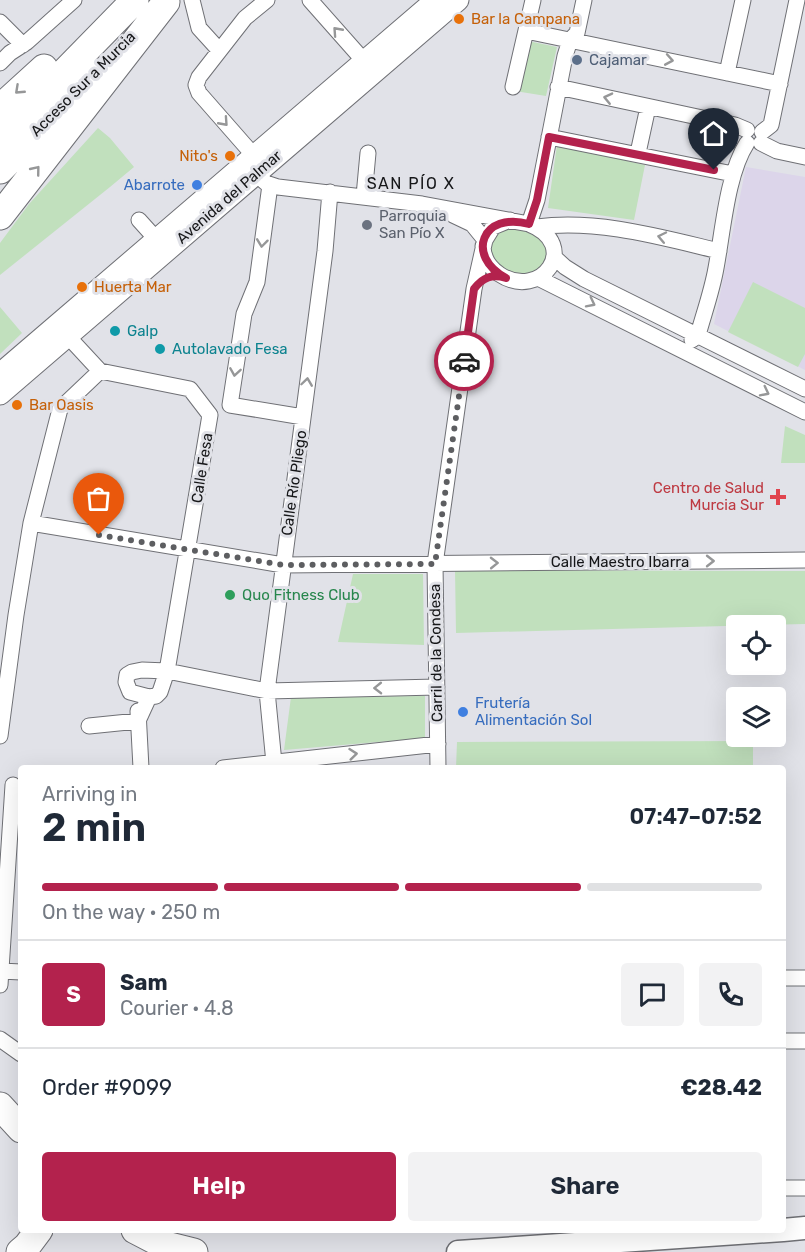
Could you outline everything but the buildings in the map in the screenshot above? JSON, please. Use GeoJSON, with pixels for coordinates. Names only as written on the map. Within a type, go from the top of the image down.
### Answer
{"type":"FeatureCollection","features":[{"type":"Feature","properties":{"kind":"highway"},"geometry":{"type":"LineString","coordinates":[[0,108],[74,42],[130,0]]}},
{"type":"Feature","properties":{"kind":"highway","name":"Acceso Sur a Murcia"},"geometry":{"type":"LineString","coordinates":[[0,138],[135,0]]}},
{"type":"Feature","properties":{"kind":"highway"},"geometry":{"type":"LineString","coordinates":[[0,216],[176,1]]}},
{"type":"Feature","properties":{"kind":"highway","name":"Acceso Sur a Murcia"},"geometry":{"type":"LineString","coordinates":[[0,170],[61,106],[176,1]]}},
{"type":"Feature","properties":{"kind":"highway"},"geometry":{"type":"LineString","coordinates":[[0,1086],[18,1101]]}},
{"type":"Feature","properties":{"kind":"highway"},"geometry":{"type":"LineString","coordinates":[[0,1106],[18,1126]]}},
{"type":"Feature","properties":{"kind":"highway"},"geometry":{"type":"LineString","coordinates":[[20,1252],[37,1233]]}},
{"type":"Feature","properties":{"kind":"highway"},"geometry":{"type":"LineString","coordinates":[[141,1233],[162,1244],[194,1252]]}},
{"type":"Feature","properties":{"kind":"main road","name":"Avenida del Palmar"},"geometry":{"type":"LineString","coordinates":[[0,394],[157,240],[259,172],[364,62],[436,0]]}},
{"type":"Feature","properties":{"kind":"main road","name":"Avenida del Palmar"},"geometry":{"type":"LineString","coordinates":[[0,374],[63,330],[259,172],[459,0]]}},
{"type":"Feature","properties":{"kind":"main road"},"geometry":{"type":"LineString","coordinates":[[786,1230],[805,1228]]}},
{"type":"Feature","properties":{"kind":"main road"},"geometry":{"type":"LineString","coordinates":[[458,1252],[739,1233]]}},
{"type":"Feature","properties":{"kind":"street"},"geometry":{"type":"LineString","coordinates":[[0,63],[74,0]]}},
{"type":"Feature","properties":{"kind":"street"},"geometry":{"type":"LineString","coordinates":[[267,0],[245,18],[199,77],[196,87],[249,150],[259,172],[330,192],[422,204],[533,225],[591,226],[657,236],[719,251]]}},
{"type":"Feature","properties":{"kind":"street"},"geometry":{"type":"LineString","coordinates":[[310,0],[364,62]]}},
{"type":"Feature","properties":{"kind":"street"},"geometry":{"type":"LineString","coordinates":[[513,87],[533,0]]}},
{"type":"Feature","properties":{"kind":"street"},"geometry":{"type":"LineString","coordinates":[[533,225],[558,87],[570,40],[577,33],[584,0]]}},
{"type":"Feature","properties":{"kind":"street"},"geometry":{"type":"LineString","coordinates":[[728,73],[742,0]]}},
{"type":"Feature","properties":{"kind":"street"},"geometry":{"type":"LineString","coordinates":[[657,337],[689,342],[698,335],[739,156],[754,137],[771,124],[797,0]]}},
{"type":"Feature","properties":{"kind":"street"},"geometry":{"type":"LineString","coordinates":[[176,1],[219,50]]}},
{"type":"Feature","properties":{"kind":"street"},"geometry":{"type":"LineString","coordinates":[[0,22],[23,45]]}},
{"type":"Feature","properties":{"kind":"street"},"geometry":{"type":"LineString","coordinates":[[526,31],[780,84]]}},
{"type":"Feature","properties":{"kind":"street"},"geometry":{"type":"LineString","coordinates":[[558,87],[735,125],[777,151],[805,157]]}},
{"type":"Feature","properties":{"kind":"street"},"geometry":{"type":"LineString","coordinates":[[638,153],[648,107]]}},
{"type":"Feature","properties":{"kind":"street"},"geometry":{"type":"LineString","coordinates":[[549,137],[734,174]]}},
{"type":"Feature","properties":{"kind":"street"},"geometry":{"type":"LineString","coordinates":[[364,196],[368,153]]}},
{"type":"Feature","properties":{"kind":"street","name":"Calle Río Pliego"},"geometry":{"type":"LineString","coordinates":[[259,172],[256,282],[244,314],[230,405],[303,417]]}},
{"type":"Feature","properties":{"kind":"street","name":"Calle Río Pliego"},"geometry":{"type":"LineString","coordinates":[[267,765],[267,691],[325,250],[330,192]]}},
{"type":"Feature","properties":{"kind":"street"},"geometry":{"type":"LineString","coordinates":[[422,204],[472,224],[484,243]]}},
{"type":"Feature","properties":{"kind":"street"},"geometry":{"type":"LineString","coordinates":[[139,220],[157,240]]}},
{"type":"Feature","properties":{"kind":"street"},"geometry":{"type":"LineString","coordinates":[[506,278],[489,266],[484,256],[484,243],[493,227],[510,220]]}},
{"type":"Feature","properties":{"kind":"street"},"geometry":{"type":"LineString","coordinates":[[474,289],[487,277],[518,281],[538,278],[551,267],[554,257],[551,239],[533,225]]}},
{"type":"Feature","properties":{"kind":"street","name":"Carril de la Condesa"},"geometry":{"type":"LineString","coordinates":[[438,765],[435,564],[474,289],[484,243]]}},
{"type":"Feature","properties":{"kind":"street"},"geometry":{"type":"LineString","coordinates":[[554,257],[579,276],[805,389]]}},
{"type":"Feature","properties":{"kind":"street"},"geometry":{"type":"LineString","coordinates":[[538,278],[805,412]]}},
{"type":"Feature","properties":{"kind":"street"},"geometry":{"type":"LineString","coordinates":[[0,736],[31,523],[60,409],[100,371],[63,330]]}},
{"type":"Feature","properties":{"kind":"street","name":"Calle Fesa"},"geometry":{"type":"LineString","coordinates":[[100,371],[190,388],[210,415],[167,671],[160,692],[156,696],[143,696],[138,721]]}},
{"type":"Feature","properties":{"kind":"street","name":"Calle Maestro Ibarra"},"geometry":{"type":"LineString","coordinates":[[31,523],[283,565],[805,560]]}},
{"type":"Feature","properties":{"kind":"street"},"geometry":{"type":"LineString","coordinates":[[0,612],[16,615]]}},
{"type":"Feature","properties":{"kind":"street"},"geometry":{"type":"LineString","coordinates":[[143,696],[127,689],[127,675],[142,670],[167,671],[267,691],[437,687]]}},
{"type":"Feature","properties":{"kind":"street"},"geometry":{"type":"LineString","coordinates":[[89,726],[138,721],[141,765]]}},
{"type":"Feature","properties":{"kind":"street"},"geometry":{"type":"LineString","coordinates":[[267,765],[438,744]]}},
{"type":"Feature","properties":{"kind":"street"},"geometry":{"type":"LineString","coordinates":[[11,784],[0,978],[18,973]]}},
{"type":"Feature","properties":{"kind":"street"},"geometry":{"type":"LineString","coordinates":[[786,978],[805,978]]}},
{"type":"Feature","properties":{"kind":"street"},"geometry":{"type":"LineString","coordinates":[[786,1041],[805,1041]]}},
{"type":"Feature","properties":{"kind":"street"},"geometry":{"type":"LineString","coordinates":[[786,1188],[805,1188]]}},
{"type":"Feature","properties":{"kind":"shaded area"},"geometry":{"type":"Polygon","coordinates":[[[746,167],[805,177],[805,370],[714,324],[746,167]]]}},
{"type":"Feature","properties":{"kind":"green space"},"geometry":{"type":"Polygon","coordinates":[[[528,41],[557,47],[546,96],[515,91],[528,41]]]}},
{"type":"Feature","properties":{"kind":"green space"},"geometry":{"type":"Polygon","coordinates":[[[98,128],[110,138],[134,167],[0,275],[0,243],[29,204],[98,128]]]}},
{"type":"Feature","properties":{"kind":"green space"},"geometry":{"type":"Polygon","coordinates":[[[557,145],[645,165],[634,220],[548,208],[557,145]]]}},
{"type":"Feature","properties":{"kind":"green space"},"geometry":{"type":"Polygon","coordinates":[[[510,228],[529,233],[542,242],[546,248],[543,263],[535,272],[523,274],[511,271],[494,259],[491,251],[492,243],[498,235],[510,228]]]}},
{"type":"Feature","properties":{"kind":"green space"},"geometry":{"type":"Polygon","coordinates":[[[753,282],[805,308],[805,354],[798,367],[728,332],[753,282]]]}},
{"type":"Feature","properties":{"kind":"green space"},"geometry":{"type":"Polygon","coordinates":[[[0,307],[22,333],[0,354],[0,307]]]}},
{"type":"Feature","properties":{"kind":"green space"},"geometry":{"type":"Polygon","coordinates":[[[785,426],[805,435],[805,463],[781,463],[785,426]]]}},
{"type":"Feature","properties":{"kind":"green space"},"geometry":{"type":"Polygon","coordinates":[[[455,570],[805,571],[805,624],[786,624],[786,615],[726,615],[726,626],[456,633],[455,570]]]}},
{"type":"Feature","properties":{"kind":"green space"},"geometry":{"type":"Polygon","coordinates":[[[353,574],[423,574],[424,645],[338,642],[353,574]]]}},
{"type":"Feature","properties":{"kind":"green space"},"geometry":{"type":"Polygon","coordinates":[[[425,696],[425,738],[284,750],[291,697],[425,696]]]}},
{"type":"Feature","properties":{"kind":"green space"},"geometry":{"type":"Polygon","coordinates":[[[726,741],[726,747],[753,747],[753,765],[456,765],[457,742],[726,741]]]}},
{"type":"Feature","properties":{"kind":"way so far"},"geometry":{"type":"LineString","coordinates":[[99,535],[283,565],[435,564],[464,361]]}},
{"type":"Feature","properties":{"kind":"place","name":"Bar la Campana"},"geometry":{"type":"Point","coordinates":[459,19]}},
{"type":"Feature","properties":{"kind":"place","name":"Cajamar"},"geometry":{"type":"Point","coordinates":[577,60]}},
{"type":"Feature","properties":{"kind":"place","name":"Nito's"},"geometry":{"type":"Point","coordinates":[230,156]}},
{"type":"Feature","properties":{"kind":"place","name":"Abarrote"},"geometry":{"type":"Point","coordinates":[197,185]}},
{"type":"Feature","properties":{"kind":"place","name":"Parroquia San Pío X"},"geometry":{"type":"Point","coordinates":[367,225]}},
{"type":"Feature","properties":{"kind":"place","name":"Huerta Mar"},"geometry":{"type":"Point","coordinates":[82,287]}},
{"type":"Feature","properties":{"kind":"place","name":"Galp"},"geometry":{"type":"Point","coordinates":[115,331]}},
{"type":"Feature","properties":{"kind":"place","name":"Autolavado Fesa"},"geometry":{"type":"Point","coordinates":[160,349]}},
{"type":"Feature","properties":{"kind":"place","name":"Bar Oasis"},"geometry":{"type":"Point","coordinates":[17,405]}},
{"type":"Feature","properties":{"kind":"place","name":"Centro de Salud Murcia Sur"},"geometry":{"type":"Point","coordinates":[778,497]}},
{"type":"Feature","properties":{"kind":"place","name":"Quo Fitness Club"},"geometry":{"type":"Point","coordinates":[230,595]}},
{"type":"Feature","properties":{"kind":"place","name":"Frutería Alimentación Sol"},"geometry":{"type":"Point","coordinates":[463,712]}},
{"type":"Feature","properties":{"kind":"district","name":"SAN PÍO X"},"geometry":{"type":"Point","coordinates":[411,183]}},
{"type":"Feature","properties":{"kind":"route"},"geometry":{"type":"LineString","coordinates":[[464,361],[474,289],[487,277],[506,278],[496,272],[486,261],[483,252],[484,240],[493,227],[505,221],[529,224],[537,200],[549,137],[714,170]]}}]}
